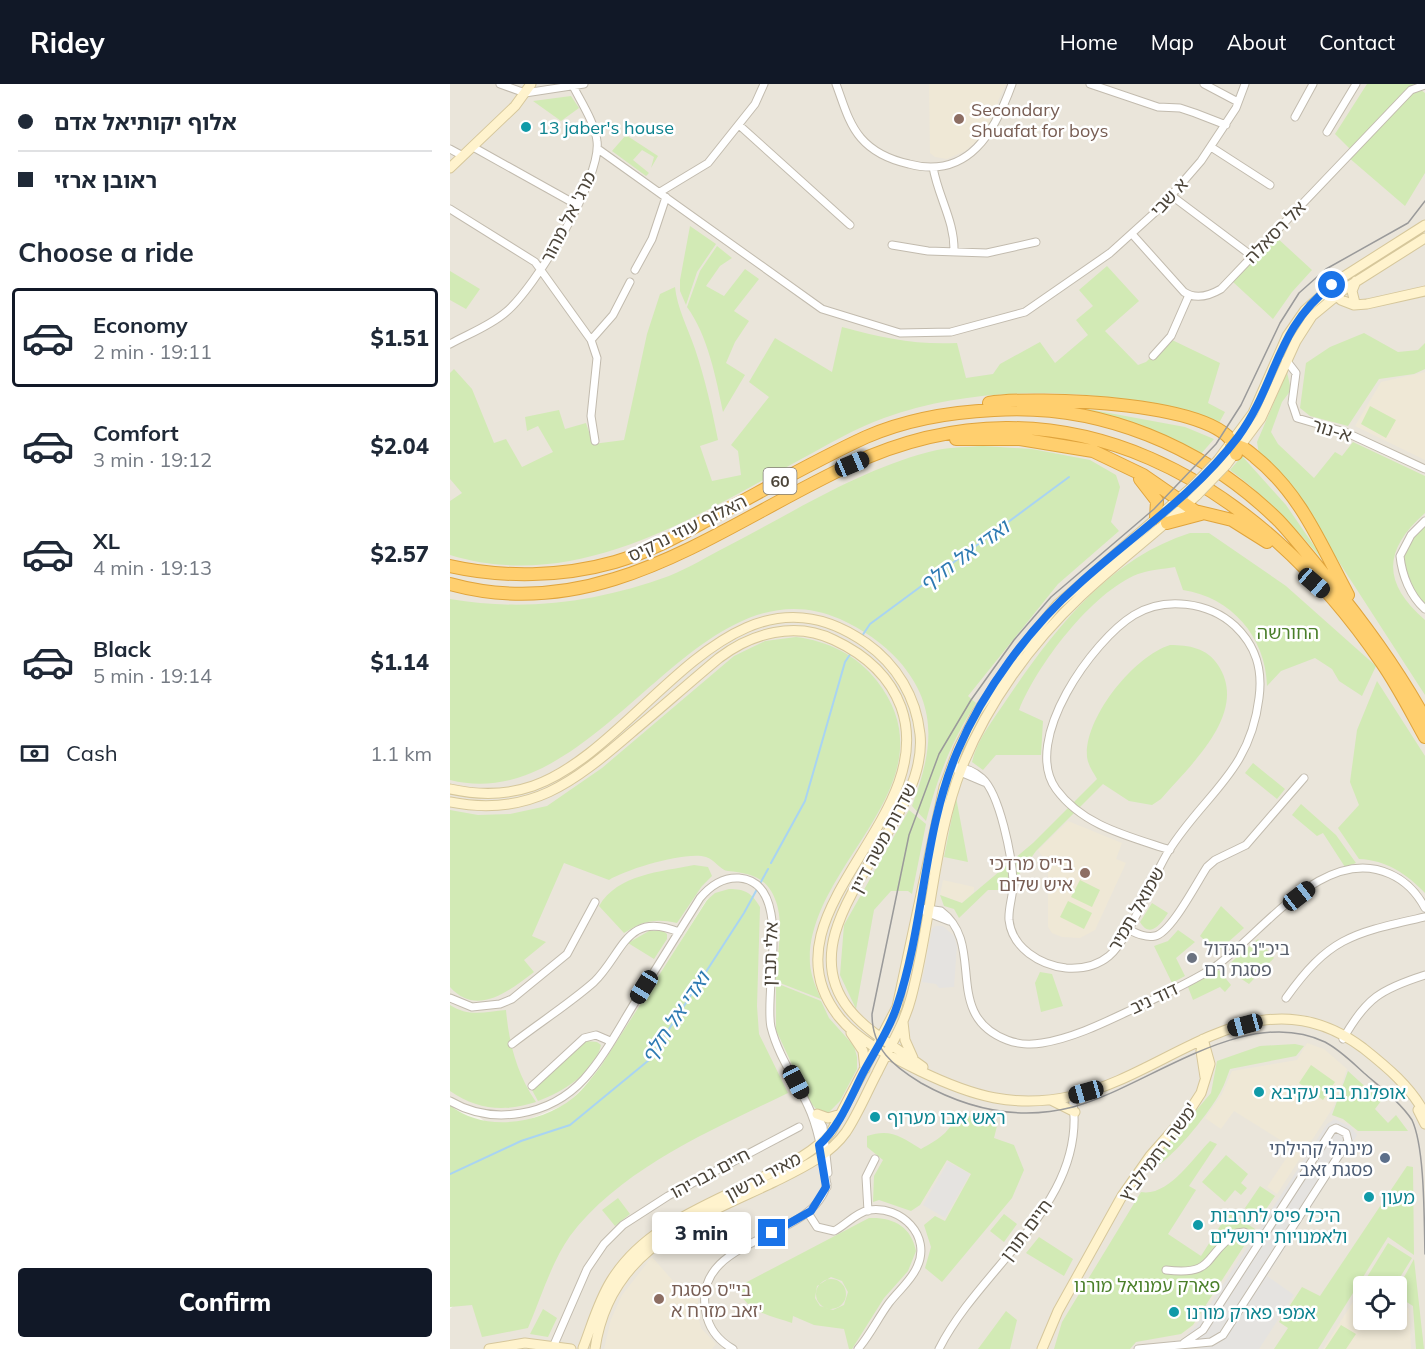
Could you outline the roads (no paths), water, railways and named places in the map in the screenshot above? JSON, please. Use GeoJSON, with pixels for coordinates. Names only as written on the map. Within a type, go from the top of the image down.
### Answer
{"type":"FeatureCollection","features":[{"type":"Feature","properties":{"kind":"highway"},"geometry":{"type":"LineString","coordinates":[[924,419],[1011,400],[1077,400],[1176,415],[1214,427],[1235,447],[1278,478],[1295,497],[1364,622]]}},
{"type":"Feature","properties":{"kind":"highway","name":"האלוף עוזי נרקיס"},"geometry":{"type":"LineString","coordinates":[[450,566],[497,573],[559,573],[614,563],[640,554],[869,436],[924,419],[979,411],[1044,409],[1081,413],[1167,443],[1199,460],[1266,509],[1364,622],[1390,658],[1425,719]]}},
{"type":"Feature","properties":{"kind":"highway"},"geometry":{"type":"LineString","coordinates":[[917,442],[977,429],[1051,430],[1095,438],[1154,458],[1215,492],[1242,511],[1289,554],[1327,594],[1382,663],[1425,737]]}},
{"type":"Feature","properties":{"kind":"highway"},"geometry":{"type":"LineString","coordinates":[[917,442],[1020,439],[1080,448],[1126,465],[1182,503],[1203,514]]}},
{"type":"Feature","properties":{"kind":"highway","name":"האלוף עוזי נרקיס"},"geometry":{"type":"LineString","coordinates":[[450,584],[483,591],[530,594],[594,586],[646,570],[852,464],[917,442]]}},
{"type":"Feature","properties":{"kind":"highway"},"geometry":{"type":"LineString","coordinates":[[1126,465],[1155,496],[1161,521],[1203,514],[1224,517],[1245,526],[1327,594]]}},
{"type":"Feature","properties":{"kind":"street"},"geometry":{"type":"LineString","coordinates":[[500,84],[528,87],[584,84]]}},
{"type":"Feature","properties":{"kind":"street"},"geometry":{"type":"LineString","coordinates":[[635,270],[652,239],[663,194],[708,163],[755,104],[764,84]]}},
{"type":"Feature","properties":{"kind":"street"},"geometry":{"type":"LineString","coordinates":[[836,84],[854,127],[869,145],[896,160],[915,166],[954,163],[979,147],[994,126],[1012,84]]}},
{"type":"Feature","properties":{"kind":"street"},"geometry":{"type":"LineString","coordinates":[[1090,84],[1153,106],[1196,113],[1226,125]]}},
{"type":"Feature","properties":{"kind":"street"},"geometry":{"type":"LineString","coordinates":[[1204,84],[1238,102]]}},
{"type":"Feature","properties":{"kind":"street","name":"א שבי"},"geometry":{"type":"LineString","coordinates":[[598,149],[822,309],[852,321],[900,333],[951,332],[1025,312],[1066,286],[1132,234],[1172,196],[1211,147],[1226,125],[1245,84]]}},
{"type":"Feature","properties":{"kind":"street"},"geometry":{"type":"LineString","coordinates":[[1295,117],[1313,84]]}},
{"type":"Feature","properties":{"kind":"street"},"geometry":{"type":"LineString","coordinates":[[1327,132],[1356,84]]}},
{"type":"Feature","properties":{"kind":"street","name":"אל רסאלה"},"geometry":{"type":"LineString","coordinates":[[1189,295],[1204,296],[1221,289],[1412,87],[1425,85]]}},
{"type":"Feature","properties":{"kind":"street","name":"מרג' אל מהור"},"geometry":{"type":"LineString","coordinates":[[450,344],[508,311],[541,269],[577,205],[598,149],[597,138],[573,86]]}},
{"type":"Feature","properties":{"kind":"street"},"geometry":{"type":"LineString","coordinates":[[450,168],[473,147],[528,87]]}},
{"type":"Feature","properties":{"kind":"street"},"geometry":{"type":"LineString","coordinates":[[739,125],[850,225]]}},
{"type":"Feature","properties":{"kind":"street"},"geometry":{"type":"LineString","coordinates":[[473,147],[577,205]]}},
{"type":"Feature","properties":{"kind":"street"},"geometry":{"type":"LineString","coordinates":[[1211,147],[1270,185]]}},
{"type":"Feature","properties":{"kind":"street"},"geometry":{"type":"LineString","coordinates":[[450,149],[463,156]]}},
{"type":"Feature","properties":{"kind":"street"},"geometry":{"type":"LineString","coordinates":[[933,166],[940,199],[954,228],[954,252]]}},
{"type":"Feature","properties":{"kind":"street"},"geometry":{"type":"LineString","coordinates":[[1172,196],[1252,256]]}},
{"type":"Feature","properties":{"kind":"street"},"geometry":{"type":"LineString","coordinates":[[450,209],[526,255],[541,269],[591,340],[597,358],[591,416],[595,441]]}},
{"type":"Feature","properties":{"kind":"street"},"geometry":{"type":"LineString","coordinates":[[926,910],[949,809],[961,769],[986,717],[1052,626],[1083,594],[1194,492],[1261,418],[1286,360],[1312,316],[1336,291],[1425,225]]}},
{"type":"Feature","properties":{"kind":"street"},"geometry":{"type":"LineString","coordinates":[[1132,234],[1189,295],[1171,336],[1153,356]]}},
{"type":"Feature","properties":{"kind":"street"},"geometry":{"type":"LineString","coordinates":[[1235,447],[1295,324],[1316,298],[1356,281],[1425,238]]}},
{"type":"Feature","properties":{"kind":"street"},"geometry":{"type":"LineString","coordinates":[[892,245],[987,253],[1036,242]]}},
{"type":"Feature","properties":{"kind":"street"},"geometry":{"type":"LineString","coordinates":[[1355,303],[1352,291],[1356,281]]}},
{"type":"Feature","properties":{"kind":"street"},"geometry":{"type":"LineString","coordinates":[[591,340],[608,322],[630,282]]}},
{"type":"Feature","properties":{"kind":"street"},"geometry":{"type":"LineString","coordinates":[[1336,291],[1355,303],[1367,304]]}},
{"type":"Feature","properties":{"kind":"street"},"geometry":{"type":"LineString","coordinates":[[1336,291],[1349,304],[1367,304],[1425,291]]}},
{"type":"Feature","properties":{"kind":"street","name":"א-נור"},"geometry":{"type":"LineString","coordinates":[[1286,360],[1296,373],[1292,403],[1297,418],[1345,432],[1425,469]]}},
{"type":"Feature","properties":{"kind":"street"},"geometry":{"type":"LineString","coordinates":[[926,910],[939,807],[951,766],[977,711],[1044,620],[1076,586],[1161,521]]}},
{"type":"Feature","properties":{"kind":"street"},"geometry":{"type":"LineString","coordinates":[[1425,521],[1412,534],[1400,556],[1404,576],[1412,593],[1425,609]]}},
{"type":"Feature","properties":{"kind":"street","name":"שמואל תמיר"},"geometry":{"type":"LineString","coordinates":[[951,766],[961,769],[988,785],[998,810],[1013,876],[1009,919],[1021,947],[1047,963],[1079,968],[1108,957],[1127,929],[1168,850],[1246,751],[1256,721],[1261,687],[1258,659],[1244,635],[1216,613],[1186,604],[1151,608],[1135,614],[1119,627],[1078,675],[1063,697],[1050,732],[1047,755],[1052,782],[1063,797],[1084,816],[1110,830],[1168,850]]}},
{"type":"Feature","properties":{"kind":"street","name":"שדרות משה דיין"},"geometry":{"type":"LineString","coordinates":[[450,789],[477,793],[512,792],[534,786],[564,771],[711,648],[745,627],[773,620],[808,618],[836,626],[863,641],[891,665],[906,687],[915,710],[920,744],[918,766],[911,792],[843,911],[833,938],[831,959],[836,986],[848,1008],[882,1038]]}},
{"type":"Feature","properties":{"kind":"street","name":"שדרות משה דיין"},"geometry":{"type":"LineString","coordinates":[[450,802],[476,806],[514,804],[538,798],[570,782],[719,658],[750,639],[776,632],[798,630],[818,634],[865,658],[888,682],[903,713],[908,744],[899,787],[832,905],[820,935],[818,952],[821,980],[832,1008],[842,1021],[877,1048],[965,1091],[995,1099],[1049,1100],[1072,1096],[1119,1079],[1182,1048],[1229,1029],[1268,1021],[1311,1021],[1344,1037]]}},
{"type":"Feature","properties":{"kind":"street"},"geometry":{"type":"LineString","coordinates":[[1127,929],[1138,935],[1153,936],[1165,930],[1207,867],[1251,841],[1304,778]]}},
{"type":"Feature","properties":{"kind":"street","name":"דוד ניב"},"geometry":{"type":"LineString","coordinates":[[926,910],[953,925],[963,940],[967,996],[984,1025],[1006,1040],[1042,1043],[1094,1027],[1191,981],[1218,964],[1316,883],[1335,872],[1365,867],[1386,872],[1412,888],[1425,908]]}},
{"type":"Feature","properties":{"kind":"street","name":"אלי תבין"},"geometry":{"type":"LineString","coordinates":[[450,1101],[484,1115],[512,1115],[535,1110],[567,1094],[594,1067],[700,898],[717,883],[731,879],[744,879],[763,891],[769,903],[773,929],[768,993],[771,1027],[779,1051],[821,1122],[826,1187],[820,1200],[808,1213]]}},
{"type":"Feature","properties":{"kind":"street"},"geometry":{"type":"LineString","coordinates":[[450,998],[472,1007],[500,1004],[512,999],[567,954],[595,902]]}},
{"type":"Feature","properties":{"kind":"street","name":"מאיר גרשון"},"geometry":{"type":"LineString","coordinates":[[596,1349],[603,1317],[612,1296],[631,1267],[651,1246],[685,1224],[789,1174],[824,1154],[849,1127],[903,1022],[914,987],[926,910]]}},
{"type":"Feature","properties":{"kind":"street","name":"מאיר גרשון"},"geometry":{"type":"LineString","coordinates":[[585,1349],[598,1305],[612,1280],[646,1240],[682,1217],[779,1169],[822,1142],[843,1112],[900,998],[926,910]]}},
{"type":"Feature","properties":{"kind":"street"},"geometry":{"type":"LineString","coordinates":[[1286,998],[1316,961],[1340,941],[1360,933],[1425,917]]}},
{"type":"Feature","properties":{"kind":"street"},"geometry":{"type":"LineString","coordinates":[[512,1044],[593,982],[625,938],[644,928],[659,925],[679,932]]}},
{"type":"Feature","properties":{"kind":"street"},"geometry":{"type":"LineString","coordinates":[[1344,1037],[1363,1007],[1378,993],[1425,975]]}},
{"type":"Feature","properties":{"kind":"street"},"geometry":{"type":"LineString","coordinates":[[842,1021],[862,1048],[865,1071]]}},
{"type":"Feature","properties":{"kind":"street"},"geometry":{"type":"LineString","coordinates":[[903,1022],[907,1044],[916,1062]]}},
{"type":"Feature","properties":{"kind":"street"},"geometry":{"type":"LineString","coordinates":[[864,1024],[877,1048]]}},
{"type":"Feature","properties":{"kind":"street"},"geometry":{"type":"LineString","coordinates":[[532,1086],[584,1038],[596,1035],[610,1041]]}},
{"type":"Feature","properties":{"kind":"street"},"geometry":{"type":"LineString","coordinates":[[1344,1037],[1383,1064],[1412,1095],[1425,1114]]}},
{"type":"Feature","properties":{"kind":"street"},"geometry":{"type":"LineString","coordinates":[[1344,1037],[1392,1078],[1414,1104],[1425,1124]]}},
{"type":"Feature","properties":{"kind":"street"},"geometry":{"type":"LineString","coordinates":[[882,1038],[887,1053]]}},
{"type":"Feature","properties":{"kind":"street","name":"משה רחמילביץ'"},"geometry":{"type":"LineString","coordinates":[[1201,1040],[1205,1082]]}},
{"type":"Feature","properties":{"kind":"street","name":"משה רחמילביץ'"},"geometry":{"type":"LineString","coordinates":[[1042,1349],[1058,1311],[1122,1196],[1150,1156],[1196,1104],[1205,1082],[1210,1059],[1201,1040]]}},
{"type":"Feature","properties":{"kind":"street"},"geometry":{"type":"LineString","coordinates":[[1182,1048],[1202,1056]]}},
{"type":"Feature","properties":{"kind":"street","name":"שדרות משה דיין"},"geometry":{"type":"LineString","coordinates":[[887,1053],[916,1062],[942,1080]]}},
{"type":"Feature","properties":{"kind":"street","name":"חיים תורן"},"geometry":{"type":"LineString","coordinates":[[939,1349],[956,1319],[1053,1196],[1071,1152],[1075,1112],[1072,1096]]}},
{"type":"Feature","properties":{"kind":"street"},"geometry":{"type":"LineString","coordinates":[[1049,1100],[1075,1112]]}},
{"type":"Feature","properties":{"kind":"street"},"geometry":{"type":"LineString","coordinates":[[813,1111],[828,1118],[843,1112]]}},
{"type":"Feature","properties":{"kind":"street","name":"חיים גבריהו"},"geometry":{"type":"LineString","coordinates":[[558,1348],[587,1269],[604,1244],[622,1225],[668,1196],[798,1127]]}},
{"type":"Feature","properties":{"kind":"street"},"geometry":{"type":"LineString","coordinates":[[1138,1349],[1212,1342],[1223,1335],[1348,1141],[1346,1133],[1336,1128],[1332,1130],[1203,1330],[1184,1343]]}},
{"type":"Feature","properties":{"kind":"street"},"geometry":{"type":"LineString","coordinates":[[868,1210],[866,1177],[874,1159]]}},
{"type":"Feature","properties":{"kind":"street"},"geometry":{"type":"LineString","coordinates":[[733,1349],[714,1333],[707,1317],[705,1292],[710,1277],[736,1252],[808,1213],[817,1227],[834,1231],[868,1210],[882,1211],[904,1218],[916,1231],[921,1254],[914,1274],[890,1301],[858,1349]]}},
{"type":"Feature","properties":{"kind":"street"},"geometry":{"type":"LineString","coordinates":[[1166,1270],[1186,1272],[1200,1269],[1237,1233],[1244,1232],[1260,1241]]}},
{"type":"Feature","properties":{"kind":"street"},"geometry":{"type":"LineString","coordinates":[[489,1349],[525,1343],[571,1349]]}},
{"type":"Feature","properties":{"kind":"waterway","name":"ואדי אל חלף"},"geometry":{"type":"LineString","coordinates":[[862,636],[870,624],[1069,477]]}},
{"type":"Feature","properties":{"kind":"waterway","name":"ואדי אל חלף"},"geometry":{"type":"LineString","coordinates":[[771,863],[805,801],[845,662],[851,653]]}},
{"type":"Feature","properties":{"kind":"waterway","name":"ואדי אל חלף"},"geometry":{"type":"LineString","coordinates":[[450,1174],[521,1141],[570,1125],[649,1060],[744,913],[768,869]]}},
{"type":"Feature","properties":{"kind":"tram line"},"geometry":{"type":"LineString","coordinates":[[1425,201],[1408,223],[1326,269],[1299,293],[1280,323],[1241,405],[1216,444],[1154,509],[1051,597],[1014,640],[971,700],[939,754],[909,835],[872,1014],[873,1026],[880,1047],[893,1063],[911,1077],[957,1100],[1014,1113],[1053,1111],[1073,1107],[1102,1097],[1197,1052],[1230,1040],[1262,1033],[1294,1033],[1325,1042],[1346,1056],[1390,1095],[1412,1120],[1422,1165],[1425,1254]]}},
{"type":"Feature","properties":{"kind":"place","name":"Secondary Shuafat for boys"},"geometry":{"type":"Point","coordinates":[959,119]}},
{"type":"Feature","properties":{"kind":"place","name":"13 jaber's house"},"geometry":{"type":"Point","coordinates":[526,127]}},
{"type":"Feature","properties":{"kind":"place","name":"בי\"ס מרדכי איש שלום"},"geometry":{"type":"Point","coordinates":[1085,873]}},
{"type":"Feature","properties":{"kind":"place","name":"ביכ\"נ הגדול פסגת רם"},"geometry":{"type":"Point","coordinates":[1192,958]}},
{"type":"Feature","properties":{"kind":"place","name":"אופלנת בני עקיבא"},"geometry":{"type":"Point","coordinates":[1259,1092]}},
{"type":"Feature","properties":{"kind":"place","name":"ראש אבו מערוף"},"geometry":{"type":"Point","coordinates":[875,1117]}},
{"type":"Feature","properties":{"kind":"place","name":"מינהל קהילתי פסגת זאב"},"geometry":{"type":"Point","coordinates":[1385,1158]}},
{"type":"Feature","properties":{"kind":"place","name":"מעון"},"geometry":{"type":"Point","coordinates":[1369,1197]}},
{"type":"Feature","properties":{"kind":"place","name":"היכל פיס לתרבות ולאמנויות ירושלים"},"geometry":{"type":"Point","coordinates":[1198,1225]}},
{"type":"Feature","properties":{"kind":"place","name":"בי\"ס פסגת זאב מזרח א'"},"geometry":{"type":"Point","coordinates":[659,1299]}},
{"type":"Feature","properties":{"kind":"place","name":"אמפי פארק מורנו"},"geometry":{"type":"Point","coordinates":[1174,1312]}},
{"type":"Feature","properties":{"kind":"park label","name":"החורשה"},"geometry":{"type":"Point","coordinates":[1288,632]}},
{"type":"Feature","properties":{"kind":"park label","name":"פארק עמנואל מורנו"},"geometry":{"type":"Point","coordinates":[1147,1285]}}]}
